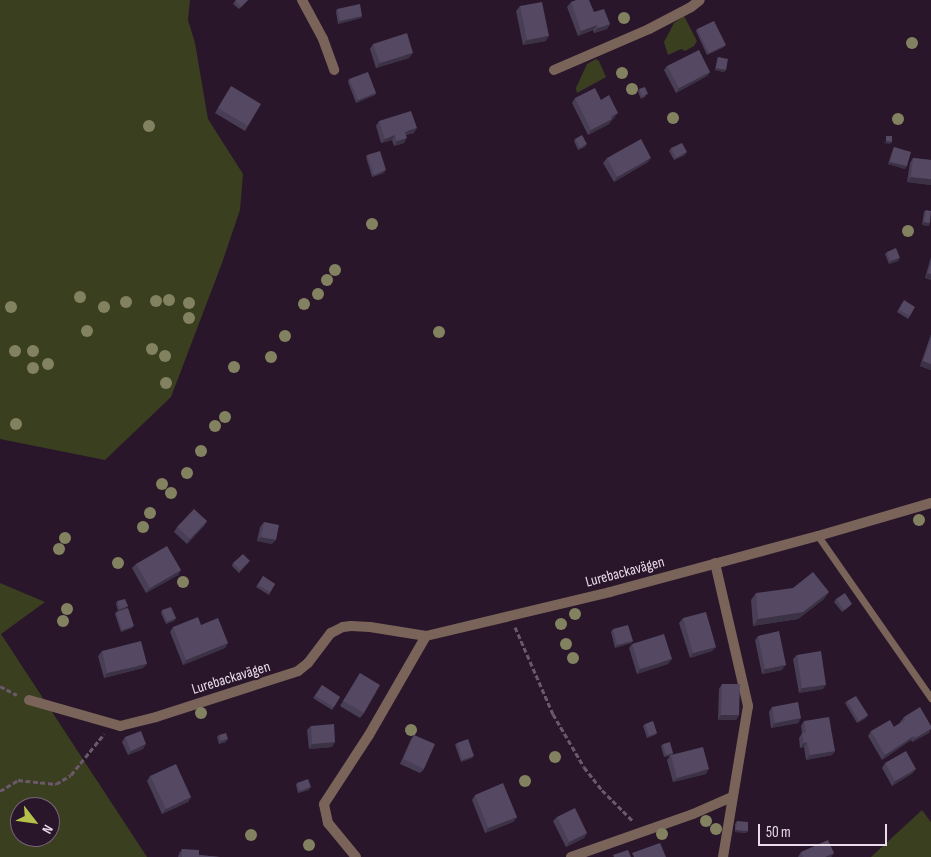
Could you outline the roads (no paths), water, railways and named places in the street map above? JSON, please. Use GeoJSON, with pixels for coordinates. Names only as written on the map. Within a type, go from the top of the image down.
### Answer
{"type":"FeatureCollection","features":[{"type":"Feature","properties":{"kind":"street"},"geometry":{"type":"LineString","coordinates":[[302,0],[323,39],[334,70]]}},
{"type":"Feature","properties":{"kind":"street"},"geometry":{"type":"LineString","coordinates":[[554,70],[649,28],[691,7],[700,0]]}},
{"type":"Feature","properties":{"kind":"street","name":"Lurebackavägen"},"geometry":{"type":"LineString","coordinates":[[29,700],[120,726],[156,717],[285,677],[304,667],[332,633],[343,627],[370,627],[426,636],[510,617],[818,536],[931,502]]}},
{"type":"Feature","properties":{"kind":"street"},"geometry":{"type":"LineString","coordinates":[[715,563],[748,706],[722,857]]}},
{"type":"Feature","properties":{"kind":"street"},"geometry":{"type":"LineString","coordinates":[[356,857],[328,823],[324,804],[365,742],[426,636]]}},
{"type":"Feature","properties":{"kind":"street"},"geometry":{"type":"LineString","coordinates":[[571,857],[693,814],[732,797]]}},
{"type":"Feature","properties":{"kind":"lane"},"geometry":{"type":"LineString","coordinates":[[818,536],[931,698]]}}]}
